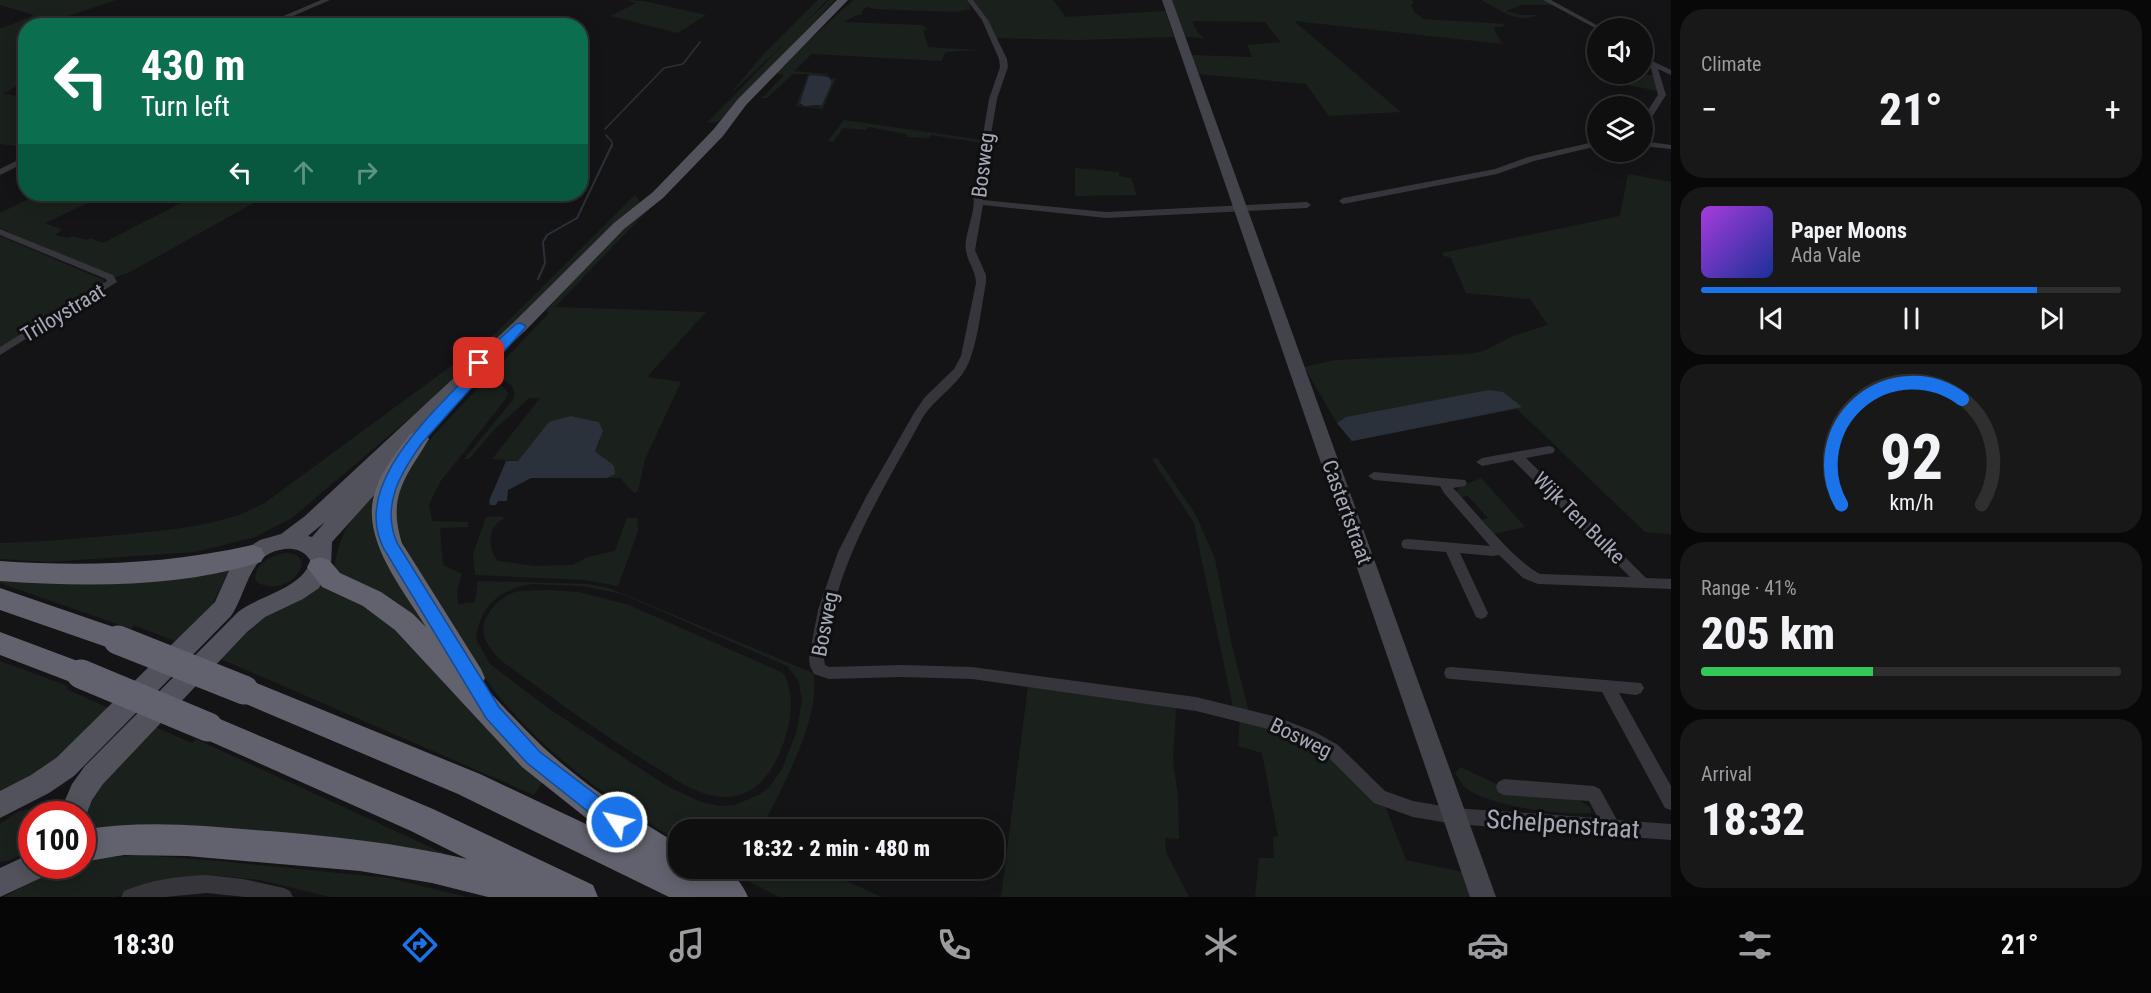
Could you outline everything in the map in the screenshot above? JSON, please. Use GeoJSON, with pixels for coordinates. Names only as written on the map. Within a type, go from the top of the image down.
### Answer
{"type":"FeatureCollection","features":[{"type":"Feature","properties":{"kind":"highway"},"geometry":{"type":"LineString","coordinates":[[418,439],[388,484],[383,510],[384,531],[395,554],[492,712]]}},
{"type":"Feature","properties":{"kind":"highway"},"geometry":{"type":"LineString","coordinates":[[0,571],[39,573],[170,571],[208,566],[252,555]]}},
{"type":"Feature","properties":{"kind":"highway"},"geometry":{"type":"LineString","coordinates":[[319,561],[331,580],[372,599],[394,613],[492,712],[533,758],[601,811],[668,855]]}},
{"type":"Feature","properties":{"kind":"highway"},"geometry":{"type":"LineString","coordinates":[[0,599],[118,640],[469,784],[705,897]]}},
{"type":"Feature","properties":{"kind":"highway"},"geometry":{"type":"LineString","coordinates":[[0,644],[208,726],[422,820],[581,897]]}},
{"type":"Feature","properties":{"kind":"highway"},"geometry":{"type":"LineString","coordinates":[[96,843],[111,840],[164,838],[331,852],[448,868],[510,886],[537,897]]}},
{"type":"Feature","properties":{"kind":"highway"},"geometry":{"type":"LineString","coordinates":[[707,879],[731,897]]}},
{"type":"Feature","properties":{"kind":"main road"},"geometry":{"type":"LineString","coordinates":[[823,20],[824,14],[837,0]]}},
{"type":"Feature","properties":{"kind":"main road"},"geometry":{"type":"LineString","coordinates":[[287,541],[312,522],[520,326],[619,226],[658,195],[714,137],[744,100],[843,0]]}},
{"type":"Feature","properties":{"kind":"main road"},"geometry":{"type":"LineString","coordinates":[[823,20],[851,0]]}},
{"type":"Feature","properties":{"kind":"main road","name":"Castertstraat"},"geometry":{"type":"LineString","coordinates":[[1167,0],[1483,897]]}},
{"type":"Feature","properties":{"kind":"main road"},"geometry":{"type":"LineString","coordinates":[[78,801],[94,775],[232,632],[257,610],[302,588],[313,578],[319,561],[322,539],[330,529],[400,454],[418,439],[520,326]]}},
{"type":"Feature","properties":{"kind":"main road"},"geometry":{"type":"LineString","coordinates":[[0,805],[47,780],[81,752],[223,609],[230,599],[239,572],[252,555],[271,545],[287,541],[304,543],[319,561]]}},
{"type":"Feature","properties":{"kind":"main road"},"geometry":{"type":"LineString","coordinates":[[0,883],[18,874]]}},
{"type":"Feature","properties":{"kind":"street"},"geometry":{"type":"LineString","coordinates":[[283,18],[327,0]]}},
{"type":"Feature","properties":{"kind":"street","name":"Bosweg"},"geometry":{"type":"LineString","coordinates":[[970,0],[985,20],[1003,63],[990,117],[977,194],[979,202],[970,249],[981,275],[981,283],[963,365],[918,416],[852,533],[830,588],[822,619],[816,662],[818,669],[829,673],[902,671],[972,673],[1196,704],[1235,712],[1277,724],[1321,744],[1344,760],[1380,797],[1413,809],[1454,816]]}},
{"type":"Feature","properties":{"kind":"street"},"geometry":{"type":"LineString","coordinates":[[1546,0],[1587,22]]}},
{"type":"Feature","properties":{"kind":"street"},"geometry":{"type":"LineString","coordinates":[[1653,65],[1671,73]]}},
{"type":"Feature","properties":{"kind":"street"},"geometry":{"type":"LineString","coordinates":[[1653,65],[1662,95],[1653,109]]}},
{"type":"Feature","properties":{"kind":"street"},"geometry":{"type":"LineString","coordinates":[[1343,201],[1497,171],[1531,159],[1587,145]]}},
{"type":"Feature","properties":{"kind":"street"},"geometry":{"type":"LineString","coordinates":[[1653,145],[1671,147]]}},
{"type":"Feature","properties":{"kind":"street"},"geometry":{"type":"LineString","coordinates":[[0,172],[18,162]]}},
{"type":"Feature","properties":{"kind":"street"},"geometry":{"type":"LineString","coordinates":[[979,202],[1106,215],[1307,205]]}},
{"type":"Feature","properties":{"kind":"street","name":"Triloystraat"},"geometry":{"type":"LineString","coordinates":[[0,232],[110,278],[112,282],[0,352]]}},
{"type":"Feature","properties":{"kind":"street","name":"Wijk Ten Bulke"},"geometry":{"type":"LineString","coordinates":[[1482,462],[1549,450]]}},
{"type":"Feature","properties":{"kind":"street","name":"Wijk Ten Bulke"},"geometry":{"type":"LineString","coordinates":[[1516,455],[1642,582]]}},
{"type":"Feature","properties":{"kind":"street"},"geometry":{"type":"LineString","coordinates":[[1374,476],[1461,483]]}},
{"type":"Feature","properties":{"kind":"street","name":"Wijk Ten Bulke"},"geometry":{"type":"LineString","coordinates":[[1445,483],[1448,490],[1501,549],[1528,574],[1538,579],[1671,584]]}},
{"type":"Feature","properties":{"kind":"street"},"geometry":{"type":"LineString","coordinates":[[1408,544],[1501,549]]}},
{"type":"Feature","properties":{"kind":"street"},"geometry":{"type":"LineString","coordinates":[[1451,548],[1481,613]]}},
{"type":"Feature","properties":{"kind":"street"},"geometry":{"type":"LineString","coordinates":[[1451,673],[1636,688]]}},
{"type":"Feature","properties":{"kind":"street"},"geometry":{"type":"LineString","coordinates":[[1607,686],[1671,802]]}},
{"type":"Feature","properties":{"kind":"street"},"geometry":{"type":"LineString","coordinates":[[1504,787],[1594,794],[1612,828]]}},
{"type":"Feature","properties":{"kind":"street","name":"Schelpenstraat"},"geometry":{"type":"LineString","coordinates":[[1454,816],[1671,832]]}},
{"type":"Feature","properties":{"kind":"street"},"geometry":{"type":"LineString","coordinates":[[130,897],[164,888],[201,883],[225,884],[284,897]]}},
{"type":"Feature","properties":{"kind":"shaded area"},"geometry":{"type":"Polygon","coordinates":[[[0,0],[116,0],[63,18],[27,18],[34,15],[0,5],[0,0]]]}},
{"type":"Feature","properties":{"kind":"shaded area"},"geometry":{"type":"Polygon","coordinates":[[[627,0],[644,1],[706,15],[678,33],[611,16],[636,3],[627,0]]]}},
{"type":"Feature","properties":{"kind":"shaded area"},"geometry":{"type":"Polygon","coordinates":[[[818,0],[827,0],[802,26],[829,0],[835,0],[718,122],[707,123],[784,44],[729,95],[763,55],[818,0]]]}},
{"type":"Feature","properties":{"kind":"shaded area"},"geometry":{"type":"Polygon","coordinates":[[[853,0],[968,0],[971,9],[955,12],[867,7],[862,11],[863,14],[844,22],[921,25],[928,29],[923,30],[928,47],[977,50],[946,52],[941,61],[812,54],[794,71],[828,74],[827,76],[815,75],[800,105],[818,107],[832,82],[831,78],[836,78],[823,109],[796,106],[808,74],[793,74],[767,98],[759,98],[764,96],[782,77],[783,73],[780,75],[777,72],[782,66],[853,0]]]}},
{"type":"Feature","properties":{"kind":"shaded area"},"geometry":{"type":"Polygon","coordinates":[[[972,0],[1053,0],[1066,17],[1165,11],[1174,37],[1078,40],[996,38],[972,0]]]}},
{"type":"Feature","properties":{"kind":"shaded area"},"geometry":{"type":"Polygon","coordinates":[[[1172,0],[1412,0],[1414,12],[1424,19],[1505,24],[1502,27],[1493,27],[1502,44],[1294,21],[1401,112],[1329,116],[1306,84],[1198,74],[1192,55],[1252,57],[1247,45],[1281,42],[1265,22],[1192,21],[1198,33],[1205,38],[1184,37],[1172,0]]]}},
{"type":"Feature","properties":{"kind":"shaded area"},"geometry":{"type":"Polygon","coordinates":[[[1481,0],[1544,0],[1552,5],[1521,5],[1506,11],[1521,15],[1537,15],[1522,18],[1508,14],[1481,0]]]}},
{"type":"Feature","properties":{"kind":"shaded area"},"geometry":{"type":"Polygon","coordinates":[[[18,22],[18,85],[3,94],[18,96],[18,146],[0,144],[0,29],[18,22]]]}},
{"type":"Feature","properties":{"kind":"shaded area"},"geometry":{"type":"Polygon","coordinates":[[[1654,75],[1658,91],[1623,84],[1653,84],[1654,75]]]}},
{"type":"Feature","properties":{"kind":"shaded area"},"geometry":{"type":"Polygon","coordinates":[[[809,76],[829,77],[832,82],[822,105],[804,106],[800,103],[809,76]]]}},
{"type":"Feature","properties":{"kind":"shaded area"},"geometry":{"type":"Polygon","coordinates":[[[844,120],[983,140],[982,143],[931,135],[929,138],[906,137],[907,134],[868,127],[866,130],[843,128],[833,142],[828,141],[844,120]]]}},
{"type":"Feature","properties":{"kind":"shaded area"},"geometry":{"type":"Polygon","coordinates":[[[1075,168],[1119,172],[1119,176],[1131,178],[1137,195],[1075,196],[1075,168]]]}},
{"type":"Feature","properties":{"kind":"shaded area"},"geometry":{"type":"Polygon","coordinates":[[[1628,174],[1671,182],[1671,534],[1645,532],[1517,409],[1343,443],[1351,441],[1337,423],[1304,367],[1335,360],[1468,354],[1484,351],[1513,336],[1548,325],[1530,299],[1466,293],[1451,258],[1442,253],[1620,216],[1628,174]]]}},
{"type":"Feature","properties":{"kind":"shaded area"},"geometry":{"type":"Polygon","coordinates":[[[635,195],[641,203],[491,349],[292,518],[255,537],[195,552],[49,562],[0,559],[0,543],[182,528],[234,516],[266,502],[496,333],[635,195]]]}},
{"type":"Feature","properties":{"kind":"shaded area"},"geometry":{"type":"Polygon","coordinates":[[[25,201],[84,201],[88,203],[45,223],[62,230],[55,235],[87,240],[90,238],[103,243],[182,201],[257,201],[130,272],[114,278],[0,228],[0,213],[25,201]]]}},
{"type":"Feature","properties":{"kind":"shaded area"},"geometry":{"type":"Polygon","coordinates":[[[650,208],[555,307],[706,312],[647,377],[681,382],[645,459],[638,491],[634,493],[620,478],[607,478],[615,474],[609,461],[601,458],[595,451],[600,441],[599,422],[571,416],[518,461],[492,459],[540,398],[529,398],[494,430],[469,459],[464,459],[512,401],[515,394],[512,386],[491,374],[549,313],[546,311],[595,257],[621,231],[650,208]]]}},
{"type":"Feature","properties":{"kind":"shaded area"},"geometry":{"type":"Polygon","coordinates":[[[0,236],[104,280],[104,283],[0,347],[0,236]]]}},
{"type":"Feature","properties":{"kind":"shaded area"},"geometry":{"type":"Polygon","coordinates":[[[485,380],[499,384],[508,393],[505,400],[440,482],[429,504],[432,521],[468,522],[468,527],[440,528],[443,565],[462,574],[457,591],[458,604],[475,602],[478,581],[587,584],[609,588],[813,673],[812,710],[806,731],[798,753],[766,819],[668,819],[668,835],[574,770],[550,750],[506,705],[471,658],[426,584],[402,541],[392,516],[390,496],[394,485],[432,437],[485,380]],[[532,584],[521,586],[501,595],[487,608],[478,627],[476,639],[490,664],[548,708],[667,786],[701,802],[720,806],[735,805],[769,788],[782,769],[797,731],[802,699],[798,680],[787,666],[622,594],[581,586],[532,584]]]}},
{"type":"Feature","properties":{"kind":"shaded area"},"geometry":{"type":"Polygon","coordinates":[[[1489,390],[1503,392],[1522,407],[1352,441],[1337,423],[1346,417],[1489,390]]]}},
{"type":"Feature","properties":{"kind":"shaded area"},"geometry":{"type":"Polygon","coordinates":[[[571,416],[599,422],[603,431],[595,451],[614,466],[615,474],[607,478],[531,478],[508,490],[507,501],[498,501],[496,505],[490,505],[489,501],[506,461],[518,461],[549,422],[571,416]]]}},
{"type":"Feature","properties":{"kind":"shaded area"},"geometry":{"type":"Polygon","coordinates":[[[1157,458],[1196,515],[1215,559],[1232,646],[1249,712],[1233,707],[1194,523],[1152,459],[1157,458]]]}},
{"type":"Feature","properties":{"kind":"shaded area"},"geometry":{"type":"Polygon","coordinates":[[[1481,478],[1525,527],[1493,534],[1481,520],[1488,518],[1468,496],[1461,497],[1456,493],[1460,487],[1481,478]]]}},
{"type":"Feature","properties":{"kind":"shaded area"},"geometry":{"type":"Polygon","coordinates":[[[377,492],[432,631],[341,578],[334,567],[340,543],[348,525],[377,492]]]}},
{"type":"Feature","properties":{"kind":"shaded area"},"geometry":{"type":"Polygon","coordinates":[[[486,517],[505,518],[499,521],[492,531],[490,543],[498,561],[535,566],[573,565],[587,557],[615,551],[627,518],[637,518],[638,531],[618,586],[585,580],[475,575],[473,554],[486,517]]]}},
{"type":"Feature","properties":{"kind":"shaded area"},"geometry":{"type":"Polygon","coordinates":[[[286,553],[297,555],[302,562],[300,569],[291,580],[277,586],[262,585],[256,581],[257,570],[264,561],[286,553]]]}},
{"type":"Feature","properties":{"kind":"shaded area"},"geometry":{"type":"Polygon","coordinates":[[[230,569],[212,605],[177,642],[134,625],[131,629],[0,583],[0,578],[230,569]]]}},
{"type":"Feature","properties":{"kind":"shaded area"},"geometry":{"type":"Polygon","coordinates":[[[319,586],[368,608],[387,622],[543,781],[534,795],[221,659],[259,620],[319,586]]]}},
{"type":"Feature","properties":{"kind":"shaded area"},"geometry":{"type":"Polygon","coordinates":[[[544,590],[579,592],[629,605],[783,673],[790,692],[789,723],[780,752],[770,772],[755,787],[737,796],[714,796],[691,788],[616,742],[499,659],[488,645],[484,635],[488,615],[497,603],[515,592],[544,590]]]}},
{"type":"Feature","properties":{"kind":"shaded area"},"geometry":{"type":"Polygon","coordinates":[[[0,661],[68,686],[66,689],[109,708],[49,764],[0,794],[0,661]]]}},
{"type":"Feature","properties":{"kind":"shaded area"},"geometry":{"type":"Polygon","coordinates":[[[1028,686],[1176,707],[1173,760],[1178,797],[1179,839],[1165,838],[1166,852],[1189,897],[1001,897],[1028,686]]]}},
{"type":"Feature","properties":{"kind":"shaded area"},"geometry":{"type":"Polygon","coordinates":[[[1240,716],[1314,743],[1384,803],[1406,860],[1463,872],[1472,897],[1255,897],[1259,858],[1274,858],[1273,837],[1278,836],[1262,753],[1238,746],[1240,716]]]}},
{"type":"Feature","properties":{"kind":"shaded area"},"geometry":{"type":"Polygon","coordinates":[[[155,727],[192,743],[196,739],[458,860],[96,834],[96,801],[92,801],[121,762],[155,727]]]}},
{"type":"Feature","properties":{"kind":"shaded area"},"geometry":{"type":"Polygon","coordinates":[[[1461,767],[1498,785],[1576,798],[1591,808],[1591,813],[1545,811],[1491,800],[1464,786],[1455,773],[1461,767]]]}},
{"type":"Feature","properties":{"kind":"shaded area"},"geometry":{"type":"Polygon","coordinates":[[[18,812],[18,856],[0,862],[0,824],[18,812]]]}},
{"type":"Feature","properties":{"kind":"shaded area"},"geometry":{"type":"Polygon","coordinates":[[[140,855],[389,878],[467,897],[330,897],[260,880],[211,875],[141,887],[117,897],[4,897],[36,879],[96,879],[96,858],[140,855]]]}},
{"type":"Feature","properties":{"kind":"shaded area"},"geometry":{"type":"Polygon","coordinates":[[[744,879],[842,879],[882,897],[779,897],[744,879]]]}},
{"type":"Feature","properties":{"kind":"waterway"},"geometry":{"type":"LineString","coordinates":[[605,129],[664,68],[683,64],[700,42]]}},
{"type":"Feature","properties":{"kind":"waterway"},"geometry":{"type":"LineString","coordinates":[[606,135],[612,145]]}},
{"type":"Feature","properties":{"kind":"waterway"},"geometry":{"type":"LineString","coordinates":[[588,195],[612,145]]}},
{"type":"Feature","properties":{"kind":"waterway"},"geometry":{"type":"LineString","coordinates":[[538,279],[545,263],[543,242],[547,235],[577,218],[585,201]]}},
{"type":"Feature","properties":{"kind":"route"},"geometry":{"type":"LineString","coordinates":[[479,363],[520,326],[418,439],[402,461],[386,493],[383,510],[384,531],[390,545],[492,712],[533,758],[617,822]]}}]}
